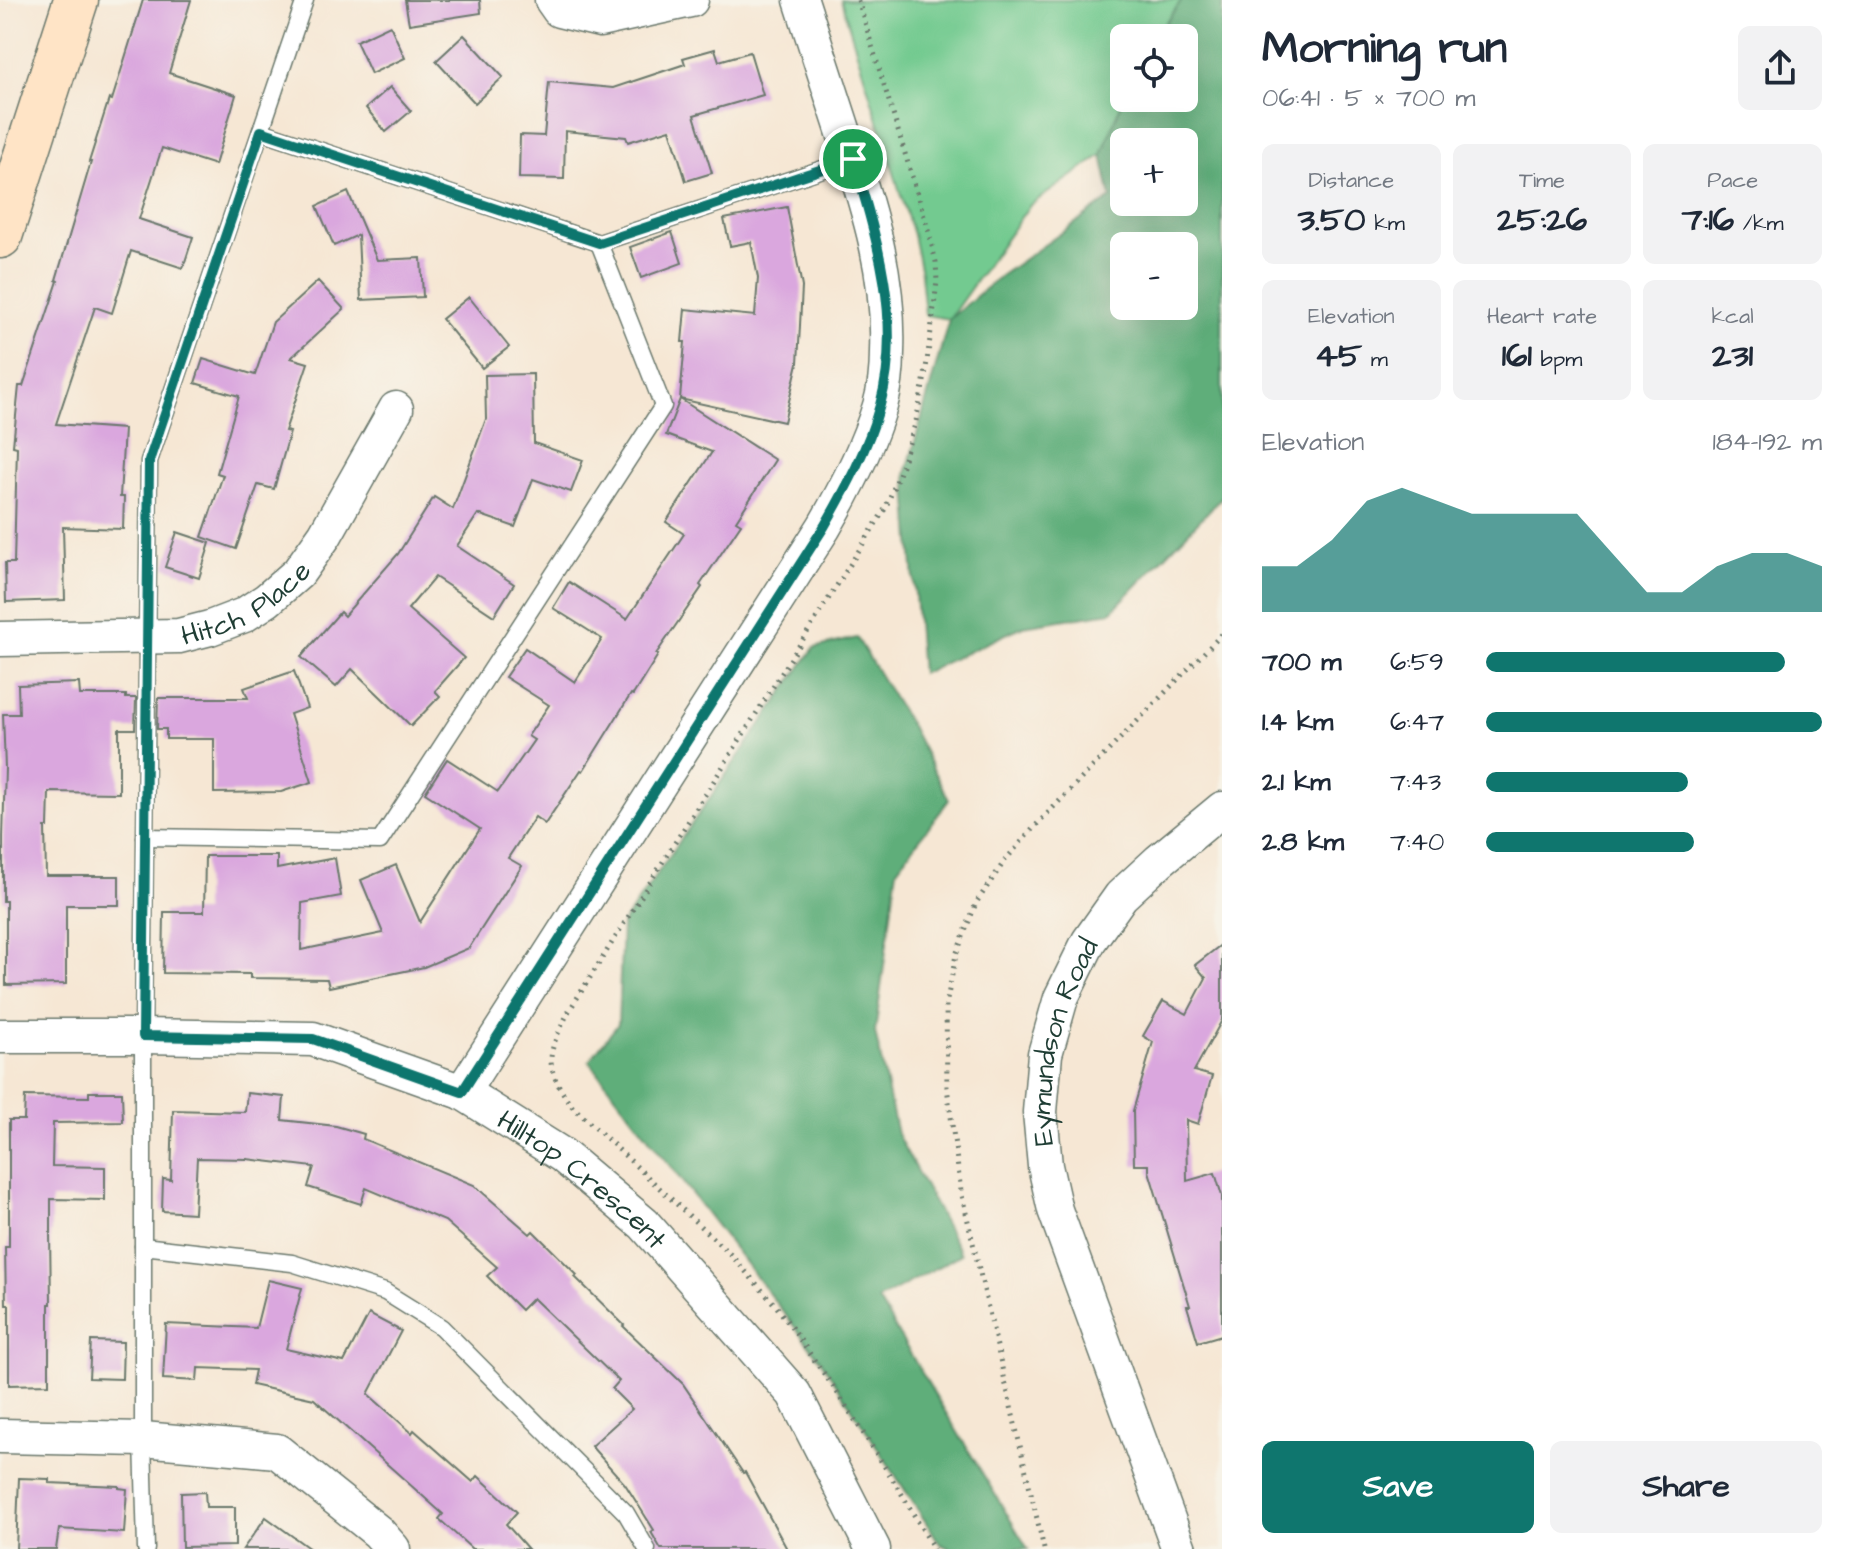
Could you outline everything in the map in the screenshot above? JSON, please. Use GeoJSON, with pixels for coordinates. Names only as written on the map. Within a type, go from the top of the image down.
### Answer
{"type":"FeatureCollection","features":[{"type":"Feature","properties":{"kind":"street"},"geometry":{"type":"LineString","coordinates":[[0,236],[76,0]]}},
{"type":"Feature","properties":{"kind":"street"},"geometry":{"type":"LineString","coordinates":[[552,0],[559,10],[600,20],[691,0]]}},
{"type":"Feature","properties":{"kind":"street"},"geometry":{"type":"LineString","coordinates":[[462,1092],[824,527],[866,447],[881,404],[889,321],[884,279],[873,224],[801,0]]}},
{"type":"Feature","properties":{"kind":"street","name":"Hitch Place"},"geometry":{"type":"LineString","coordinates":[[0,639],[179,636],[244,615],[298,573],[325,535],[396,409]]}},
{"type":"Feature","properties":{"kind":"street","name":"Eymundson Road"},"geometry":{"type":"LineString","coordinates":[[1179,1549],[1055,1210],[1045,1166],[1040,1112],[1045,1054],[1061,998],[1089,941],[1121,896],[1222,809]]}},
{"type":"Feature","properties":{"kind":"street","name":"Hilltop Crescent"},"geometry":{"type":"LineString","coordinates":[[0,1036],[313,1039],[462,1092],[562,1155],[644,1224],[794,1394],[873,1549]]}},
{"type":"Feature","properties":{"kind":"street"},"geometry":{"type":"LineString","coordinates":[[0,1436],[143,1439],[277,1451],[378,1532],[393,1549]]}},
{"type":"Feature","properties":{"kind":"lane"},"geometry":{"type":"LineString","coordinates":[[146,1549],[143,1036],[149,461],[305,0]]}},
{"type":"Feature","properties":{"kind":"lane"},"geometry":{"type":"LineString","coordinates":[[261,131],[599,243],[853,159]]}},
{"type":"Feature","properties":{"kind":"lane"},"geometry":{"type":"LineString","coordinates":[[145,837],[380,841],[663,406],[599,243]]}},
{"type":"Feature","properties":{"kind":"lane"},"geometry":{"type":"LineString","coordinates":[[143,1246],[292,1263],[385,1292],[441,1327],[626,1513],[647,1549]]}},
{"type":"Feature","properties":{"kind":"path"},"geometry":{"type":"LineString","coordinates":[[858,0],[936,262],[933,316],[916,421],[885,509],[569,1011],[558,1033],[550,1061],[556,1083],[572,1106],[731,1255],[777,1307],[839,1395],[934,1549]]}},
{"type":"Feature","properties":{"kind":"green space"},"geometry":{"type":"Polygon","coordinates":[[[841,0],[1182,0],[1164,24],[1110,24],[1110,112],[1118,112],[1102,155],[1029,206],[949,319],[925,315],[913,235],[841,0]]]}},
{"type":"Feature","properties":{"kind":"green space"},"geometry":{"type":"Polygon","coordinates":[[[1182,0],[1222,0],[1222,497],[1111,612],[1023,626],[921,674],[906,474],[949,319],[1000,276],[1110,199],[1110,216],[1198,216],[1198,128],[1112,128],[1118,112],[1198,112],[1198,24],[1164,24],[1182,0]]]}},
{"type":"Feature","properties":{"kind":"green space"},"geometry":{"type":"Polygon","coordinates":[[[1110,134],[1110,193],[1102,155],[1110,134]]]}},
{"type":"Feature","properties":{"kind":"green space"},"geometry":{"type":"Polygon","coordinates":[[[857,638],[913,730],[949,800],[897,869],[875,1032],[897,1134],[961,1254],[878,1300],[1028,1549],[951,1549],[940,1544],[821,1361],[589,1061],[618,1024],[622,924],[814,648],[857,638]]]}},
{"type":"Feature","properties":{"kind":"building"},"geometry":{"type":"Polygon","coordinates":[[[143,0],[191,0],[169,73],[236,95],[215,165],[162,148],[139,219],[193,237],[183,268],[131,251],[112,313],[95,307],[56,424],[124,429],[120,497],[124,497],[123,529],[63,527],[65,600],[6,602],[5,563],[14,563],[17,447],[13,446],[19,386],[23,386],[58,281],[89,162],[143,0]]]}},
{"type":"Feature","properties":{"kind":"building"},"geometry":{"type":"Polygon","coordinates":[[[405,0],[480,0],[481,13],[409,24],[405,0]]]}},
{"type":"Feature","properties":{"kind":"building"},"geometry":{"type":"Polygon","coordinates":[[[390,25],[405,58],[371,74],[356,41],[390,25]]]}},
{"type":"Feature","properties":{"kind":"building"},"geometry":{"type":"Polygon","coordinates":[[[464,35],[503,77],[475,103],[436,61],[464,35]]]}},
{"type":"Feature","properties":{"kind":"building"},"geometry":{"type":"Polygon","coordinates":[[[715,49],[719,61],[750,52],[763,95],[694,115],[712,173],[686,181],[670,129],[628,142],[626,137],[565,131],[564,179],[519,178],[520,135],[544,136],[549,82],[613,88],[685,64],[683,58],[715,49]]]}},
{"type":"Feature","properties":{"kind":"building"},"geometry":{"type":"Polygon","coordinates":[[[390,87],[411,111],[386,132],[366,108],[390,87]]]}},
{"type":"Feature","properties":{"kind":"building"},"geometry":{"type":"Polygon","coordinates":[[[348,192],[377,260],[421,258],[423,297],[361,300],[358,235],[334,246],[317,206],[348,192]]]}},
{"type":"Feature","properties":{"kind":"building"},"geometry":{"type":"Polygon","coordinates":[[[787,207],[802,287],[798,363],[784,422],[680,399],[685,309],[755,316],[758,278],[751,242],[730,246],[724,219],[787,207]]]}},
{"type":"Feature","properties":{"kind":"building"},"geometry":{"type":"Polygon","coordinates":[[[672,232],[682,263],[641,278],[630,247],[672,232]]]}},
{"type":"Feature","properties":{"kind":"building"},"geometry":{"type":"Polygon","coordinates":[[[318,281],[344,309],[291,358],[308,363],[285,431],[290,432],[274,489],[258,485],[236,549],[202,537],[223,475],[217,473],[239,396],[195,383],[203,359],[255,375],[273,322],[318,281]]]}},
{"type":"Feature","properties":{"kind":"building"},"geometry":{"type":"Polygon","coordinates":[[[469,297],[509,347],[482,368],[442,319],[469,297]]]}},
{"type":"Feature","properties":{"kind":"building"},"geometry":{"type":"Polygon","coordinates":[[[533,374],[534,443],[583,460],[571,492],[533,479],[515,527],[478,514],[457,546],[514,584],[494,616],[435,577],[408,609],[464,658],[435,691],[440,696],[411,726],[352,669],[336,687],[301,657],[340,612],[344,616],[398,554],[434,497],[453,509],[486,419],[485,375],[533,374]]]}},
{"type":"Feature","properties":{"kind":"building"},"geometry":{"type":"Polygon","coordinates":[[[680,399],[775,460],[736,521],[741,524],[583,771],[545,824],[535,817],[508,858],[522,866],[469,948],[424,967],[329,987],[327,979],[163,973],[164,912],[204,912],[205,856],[277,856],[277,869],[335,858],[341,896],[302,903],[301,950],[383,933],[361,880],[396,865],[420,922],[480,829],[425,793],[447,759],[498,792],[534,740],[528,736],[549,705],[505,677],[525,648],[575,682],[602,639],[553,608],[569,582],[627,619],[684,534],[666,522],[712,452],[666,435],[680,399]]]}},
{"type":"Feature","properties":{"kind":"building"},"geometry":{"type":"Polygon","coordinates":[[[177,532],[210,543],[199,578],[165,567],[177,532]]]}},
{"type":"Feature","properties":{"kind":"building"},"geometry":{"type":"Polygon","coordinates":[[[294,671],[307,708],[290,714],[312,782],[281,792],[214,793],[214,739],[166,739],[166,729],[157,729],[158,698],[248,698],[244,688],[294,671]]]}},
{"type":"Feature","properties":{"kind":"building"},"geometry":{"type":"Polygon","coordinates":[[[79,683],[80,695],[126,695],[126,698],[136,698],[135,729],[119,729],[119,793],[49,792],[48,827],[45,827],[46,876],[119,876],[119,905],[66,905],[66,984],[6,985],[3,714],[19,714],[18,685],[79,683]]]}},
{"type":"Feature","properties":{"kind":"building"},"geometry":{"type":"Polygon","coordinates":[[[1222,944],[1222,1020],[1194,1071],[1212,1076],[1198,1124],[1186,1120],[1187,1181],[1215,1173],[1222,1196],[1222,1335],[1198,1342],[1149,1165],[1134,1165],[1133,1111],[1153,1042],[1143,1036],[1163,1001],[1187,1014],[1206,978],[1195,965],[1222,944]]]}},
{"type":"Feature","properties":{"kind":"building"},"geometry":{"type":"Polygon","coordinates":[[[89,1092],[122,1092],[123,1122],[53,1123],[52,1166],[105,1167],[105,1200],[51,1199],[49,1384],[9,1385],[5,1247],[9,1247],[9,1120],[24,1120],[25,1096],[89,1097],[89,1092]]]}},
{"type":"Feature","properties":{"kind":"building"},"geometry":{"type":"Polygon","coordinates":[[[247,1093],[284,1097],[282,1120],[336,1126],[364,1134],[363,1139],[474,1185],[530,1234],[533,1231],[683,1384],[745,1472],[787,1549],[661,1549],[651,1532],[654,1530],[625,1484],[591,1446],[632,1409],[612,1389],[619,1381],[533,1298],[521,1310],[487,1276],[497,1267],[445,1221],[366,1188],[361,1204],[308,1187],[314,1167],[247,1159],[197,1158],[194,1213],[162,1211],[163,1179],[171,1180],[173,1110],[245,1112],[247,1093]]]}},
{"type":"Feature","properties":{"kind":"building"},"geometry":{"type":"Polygon","coordinates":[[[268,1280],[302,1288],[286,1349],[344,1362],[369,1314],[401,1331],[368,1394],[473,1482],[478,1476],[517,1512],[506,1524],[528,1549],[472,1549],[439,1519],[443,1514],[314,1399],[252,1385],[255,1370],[198,1368],[197,1381],[163,1379],[166,1324],[256,1328],[268,1280]]]}},
{"type":"Feature","properties":{"kind":"building"},"geometry":{"type":"Polygon","coordinates":[[[91,1341],[123,1342],[122,1379],[89,1378],[91,1341]]]}},
{"type":"Feature","properties":{"kind":"building"},"geometry":{"type":"Polygon","coordinates":[[[19,1478],[127,1489],[124,1533],[59,1529],[56,1549],[16,1549],[19,1478]]]}},
{"type":"Feature","properties":{"kind":"building"},"geometry":{"type":"Polygon","coordinates":[[[205,1492],[206,1507],[235,1507],[235,1546],[182,1547],[181,1493],[205,1492]]]}},
{"type":"Feature","properties":{"kind":"building"},"geometry":{"type":"Polygon","coordinates":[[[266,1517],[310,1549],[243,1549],[266,1517]]]}},
{"type":"Feature","properties":{"kind":"route"},"geometry":{"type":"LineString","coordinates":[[261,131],[599,243],[853,159],[873,224],[889,321],[881,404],[866,447],[824,527],[462,1092],[313,1039],[143,1036],[149,461],[261,131]]}}]}
